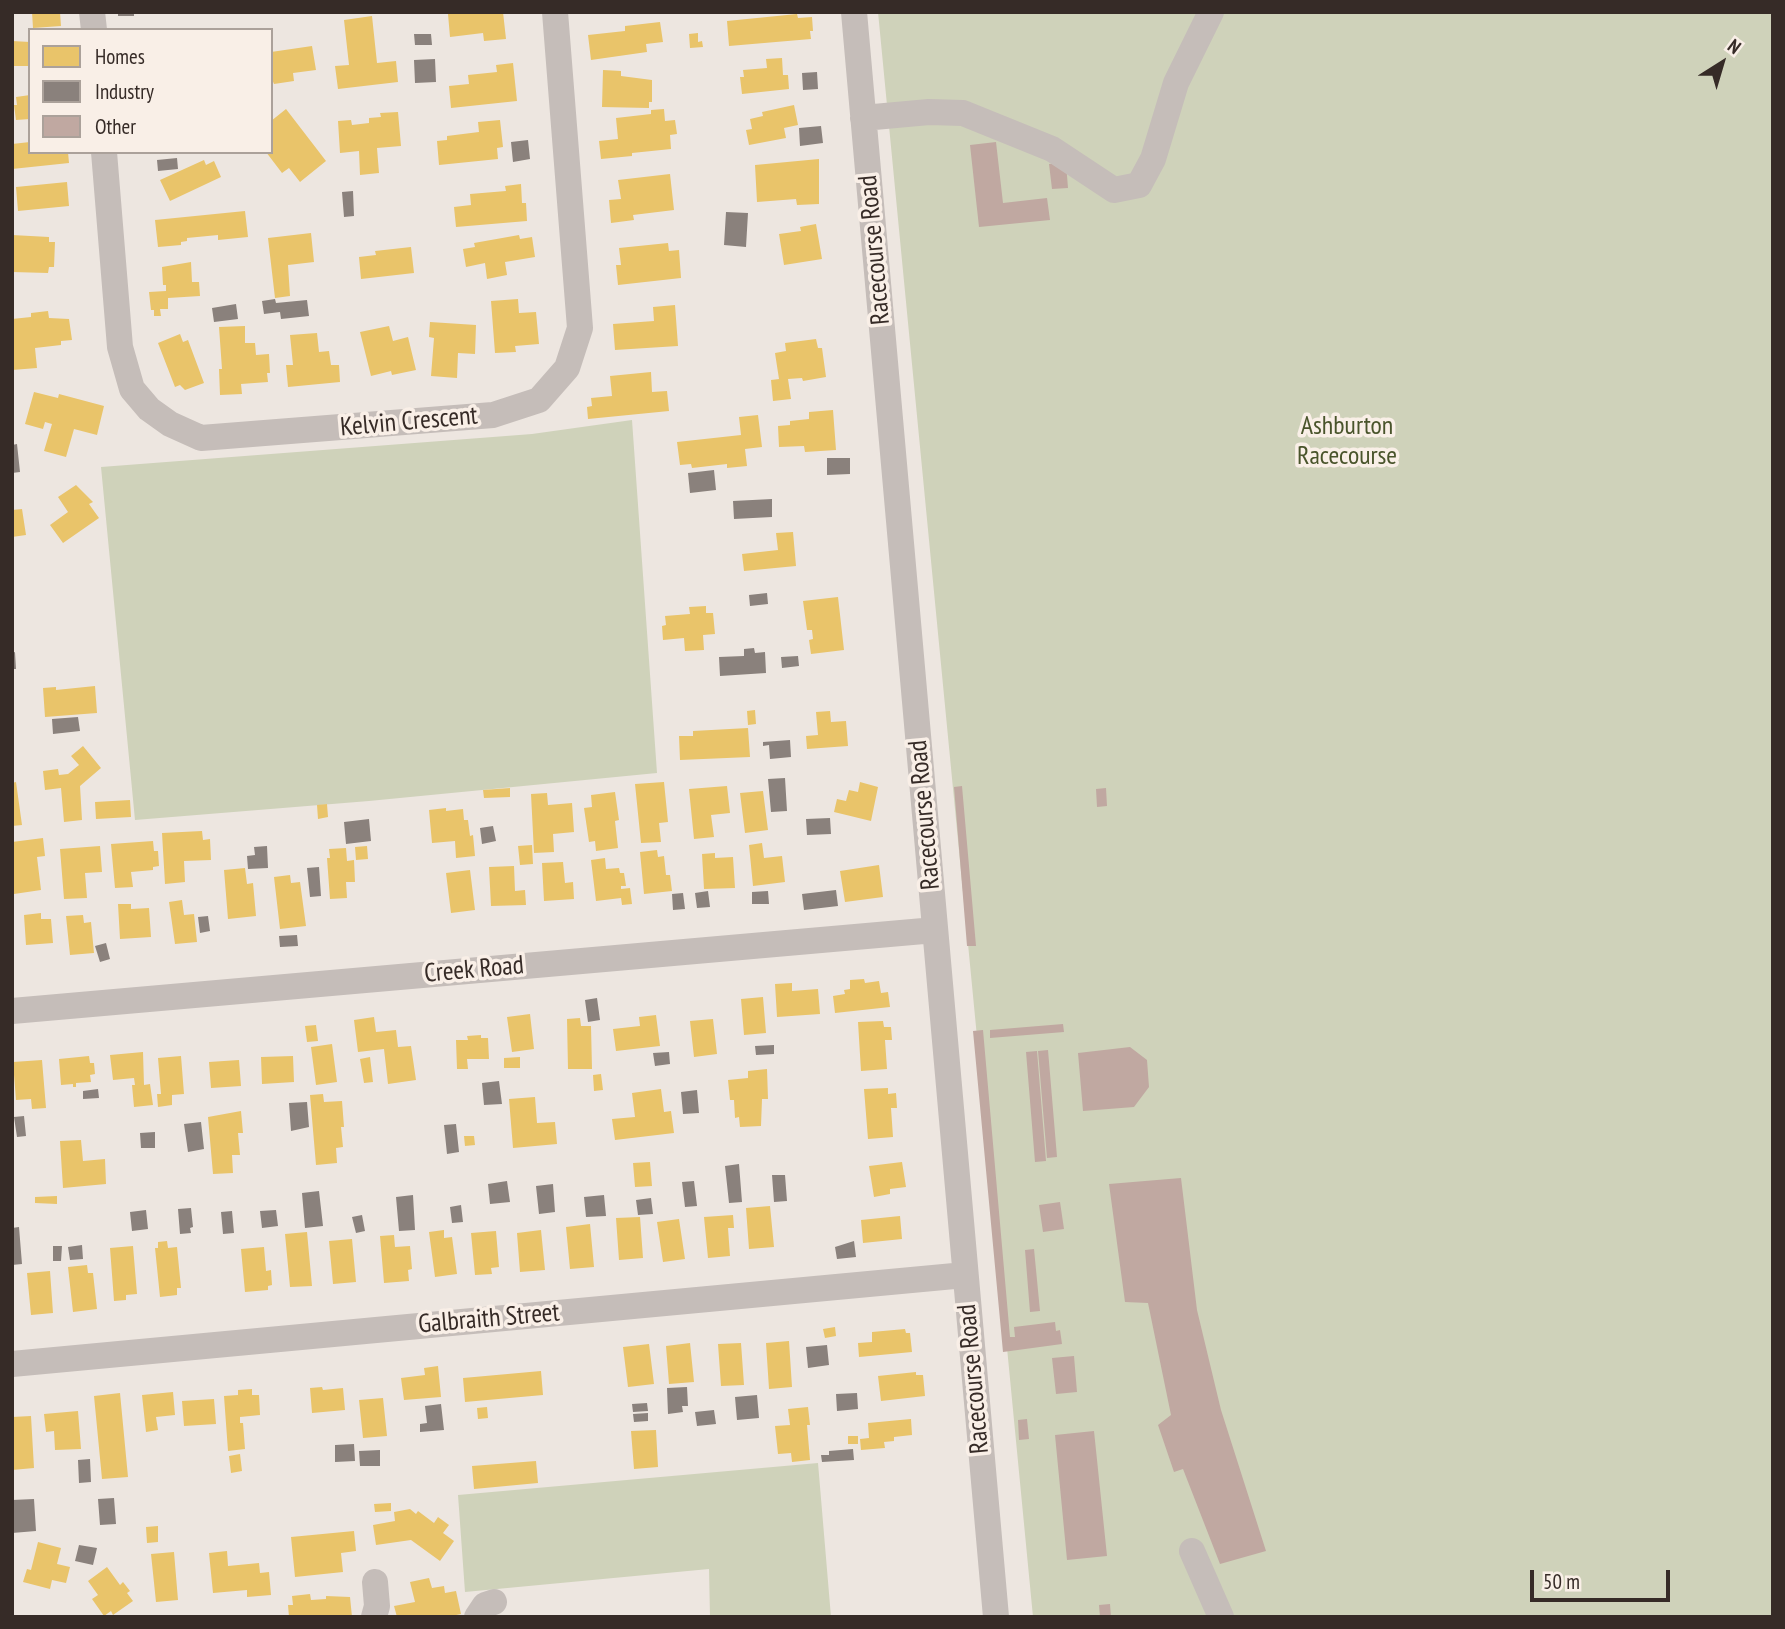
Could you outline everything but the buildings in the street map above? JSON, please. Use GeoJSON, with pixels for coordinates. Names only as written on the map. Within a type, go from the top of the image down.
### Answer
{"type":"FeatureCollection","features":[{"type":"Feature","properties":{"kind":"street","name":"Kelvin Crescent"},"geometry":{"type":"LineString","coordinates":[[104,154],[120,347],[132,389],[149,409],[170,424],[201,439],[493,415],[539,400],[567,368],[580,328],[555,12]]}},
{"type":"Feature","properties":{"kind":"street","name":"Racecourse Road"},"geometry":{"type":"LineString","coordinates":[[854,12],[996,1617]]}},
{"type":"Feature","properties":{"kind":"street"},"geometry":{"type":"LineString","coordinates":[[863,118],[929,112],[963,113],[1052,149],[1114,190],[1139,185],[1153,159],[1176,83],[1211,12]]}},
{"type":"Feature","properties":{"kind":"street","name":"Creek Road"},"geometry":{"type":"LineString","coordinates":[[12,1012],[935,930]]}},
{"type":"Feature","properties":{"kind":"street","name":"Galbraith Street"},"geometry":{"type":"LineString","coordinates":[[12,1364],[965,1275]]}},
{"type":"Feature","properties":{"kind":"street"},"geometry":{"type":"LineString","coordinates":[[1192,1551],[1221,1617]]}},
{"type":"Feature","properties":{"kind":"street"},"geometry":{"type":"LineString","coordinates":[[374,1617],[377,1606],[375,1582]]}},
{"type":"Feature","properties":{"kind":"green space","name":"Ashburton Racecourse"},"geometry":{"type":"Polygon","coordinates":[[[878,12],[1773,12],[1773,1617],[1033,1617],[878,12]]]}},
{"type":"Feature","properties":{"kind":"green space"},"geometry":{"type":"Polygon","coordinates":[[[632,420],[657,773],[135,820],[101,467],[532,434],[632,420]]]}},
{"type":"Feature","properties":{"kind":"green space"},"geometry":{"type":"Polygon","coordinates":[[[818,1463],[831,1617],[710,1617],[709,1569],[465,1592],[458,1495],[818,1463]]]}}]}
